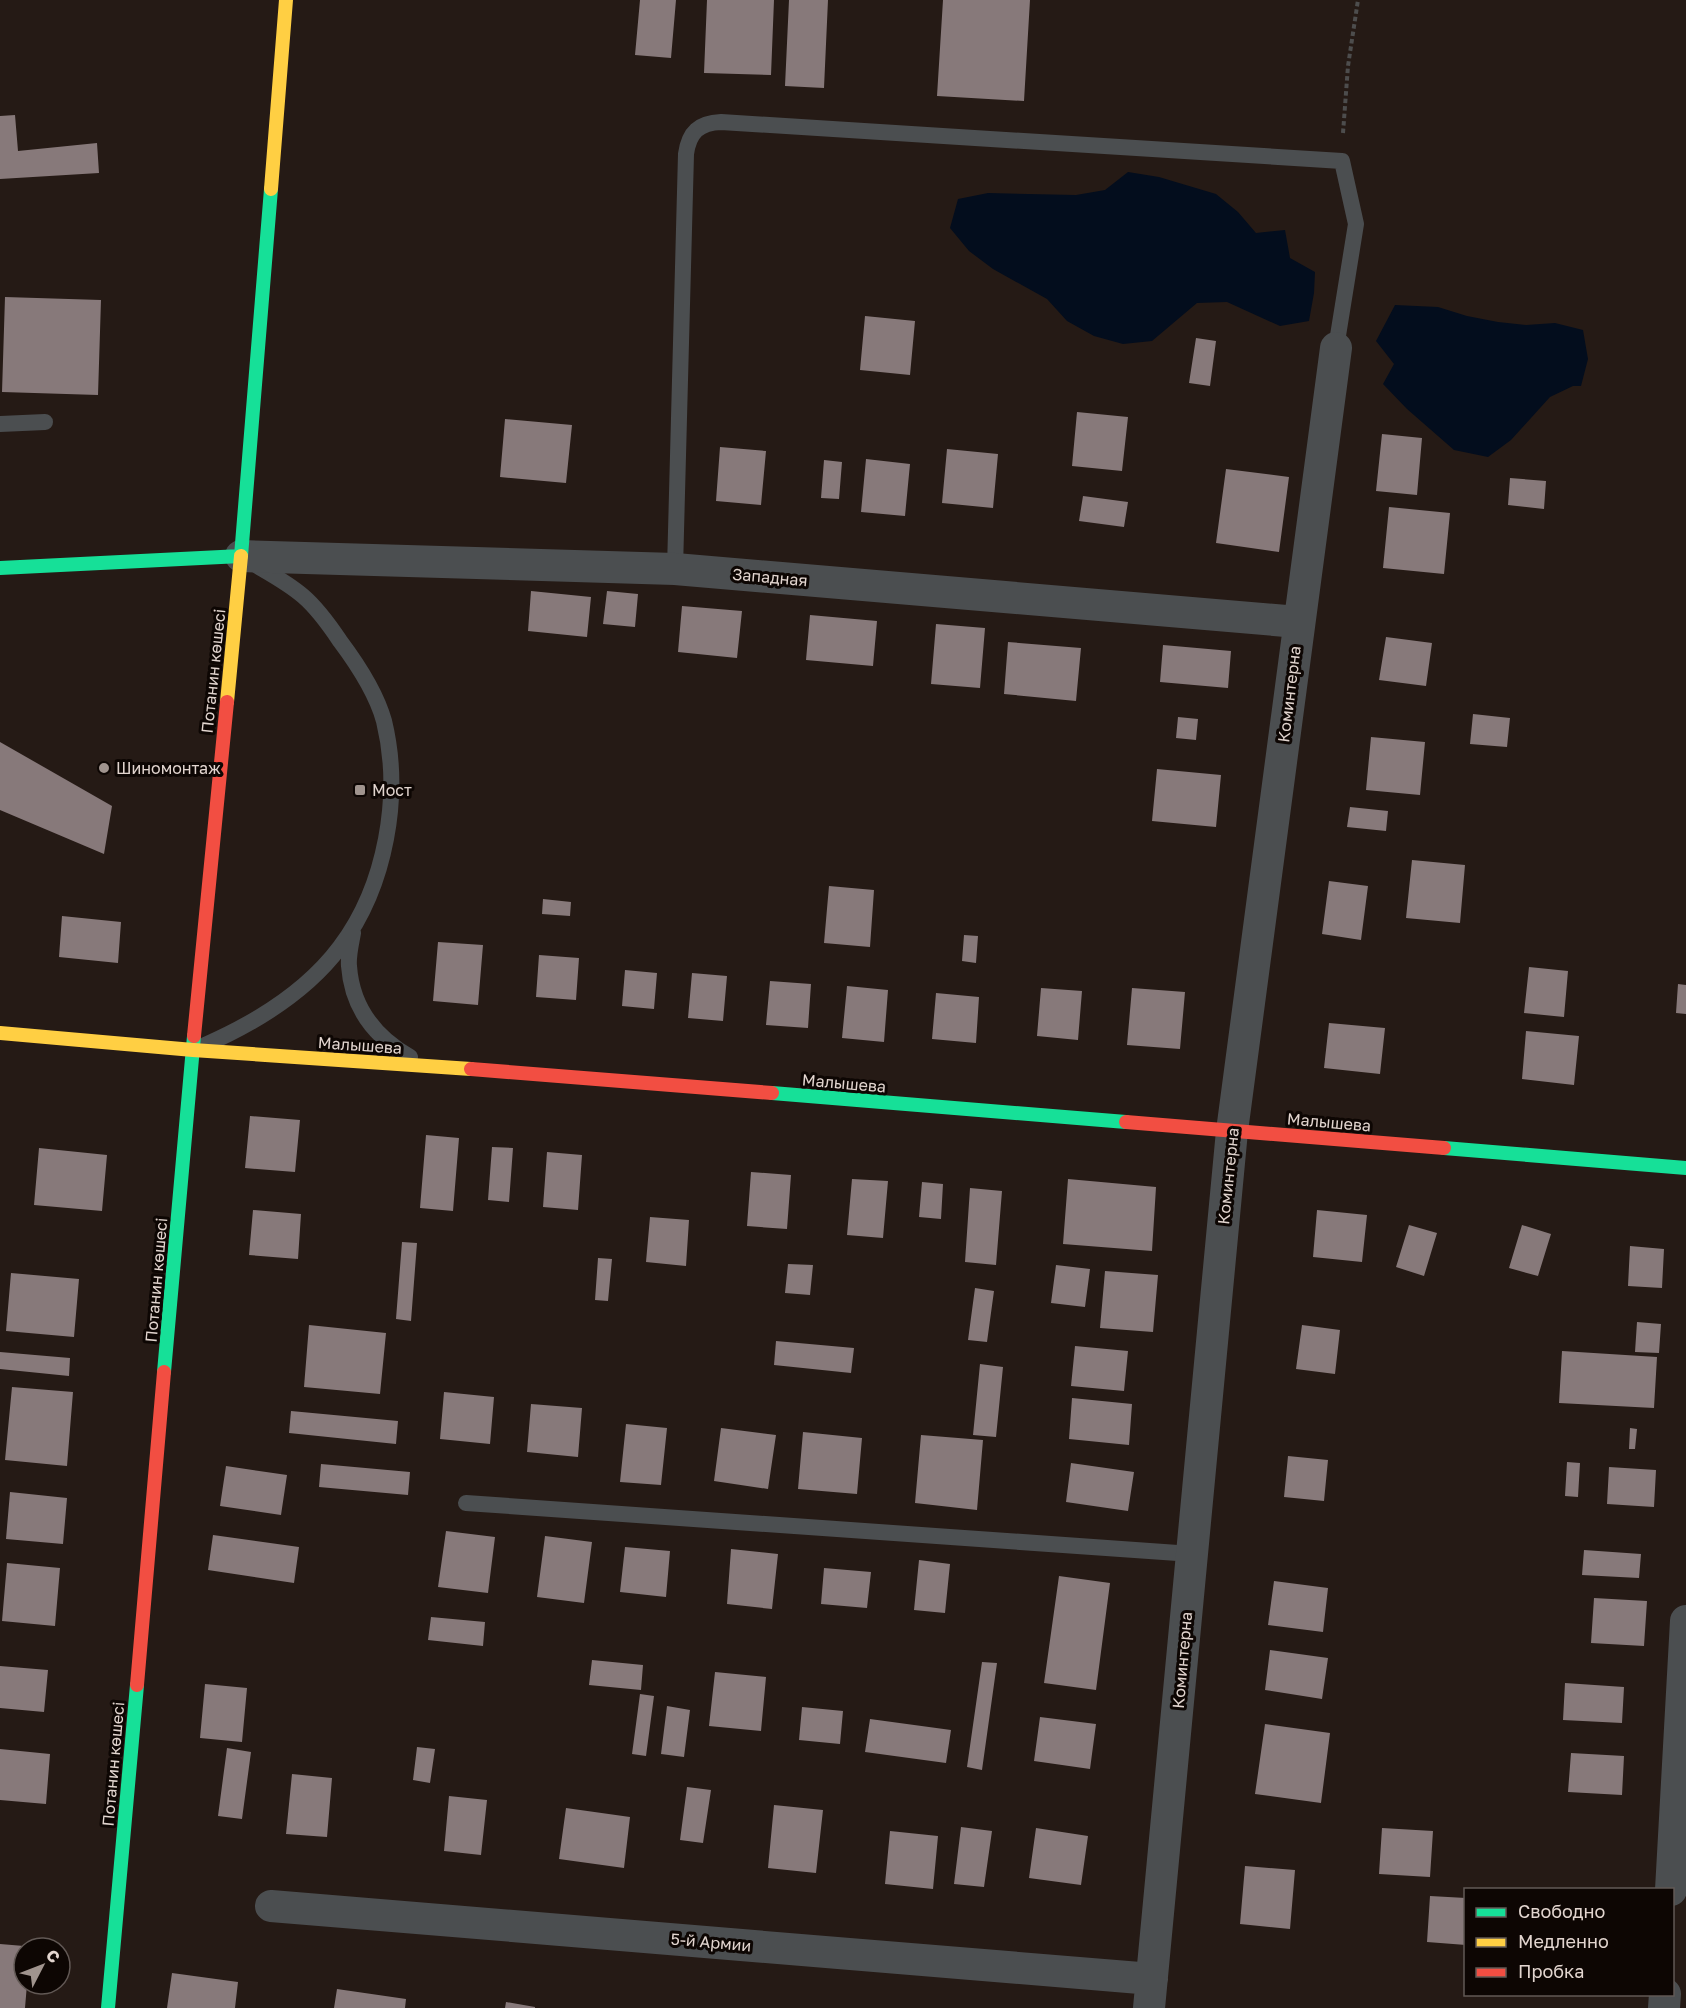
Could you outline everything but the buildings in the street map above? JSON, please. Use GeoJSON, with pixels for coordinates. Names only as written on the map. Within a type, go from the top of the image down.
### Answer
{"type":"FeatureCollection","features":[{"type":"Feature","properties":{"kind":"main road","name":"Потанин көшесі"},"geometry":{"type":"LineString","coordinates":[[108,2008],[193,1050],[241,556],[286,0]]}},
{"type":"Feature","properties":{"kind":"main road"},"geometry":{"type":"LineString","coordinates":[[0,568],[241,556]]}},
{"type":"Feature","properties":{"kind":"main road","name":"Малышева"},"geometry":{"type":"LineString","coordinates":[[0,1034],[193,1050],[440,1066],[1686,1168]]}},
{"type":"Feature","properties":{"kind":"street","name":"Коминтерна"},"geometry":{"type":"LineString","coordinates":[[1150,1993],[1232,1131],[1336,348]]}},
{"type":"Feature","properties":{"kind":"street","name":"Западная"},"geometry":{"type":"LineString","coordinates":[[241,556],[675,569],[1298,622]]}},
{"type":"Feature","properties":{"kind":"street"},"geometry":{"type":"LineString","coordinates":[[1671,1888],[1686,1622]]}},
{"type":"Feature","properties":{"kind":"street","name":"5-й Армии"},"geometry":{"type":"LineString","coordinates":[[271,1906],[1150,1993]]}},
{"type":"Feature","properties":{"kind":"lane"},"geometry":{"type":"LineString","coordinates":[[675,569],[686,154],[687,141],[696,130],[708,123],[1342,161],[1356,224],[1336,348]]}},
{"type":"Feature","properties":{"kind":"lane"},"geometry":{"type":"LineString","coordinates":[[0,424],[45,422]]}},
{"type":"Feature","properties":{"kind":"lane"},"geometry":{"type":"LineString","coordinates":[[193,1050],[252,1021],[288,997],[324,966],[340,947],[354,926],[374,880],[382,854],[391,802],[391,777],[384,720],[358,665],[303,596],[241,556]]}},
{"type":"Feature","properties":{"kind":"lane"},"geometry":{"type":"LineString","coordinates":[[354,926],[348,964],[353,992],[364,1016],[392,1047],[411,1058],[440,1066]]}},
{"type":"Feature","properties":{"kind":"lane"},"geometry":{"type":"LineString","coordinates":[[466,1503],[1192,1554]]}},
{"type":"Feature","properties":{"kind":"path"},"geometry":{"type":"LineString","coordinates":[[1342,161],[1348,66],[1358,0]]}},
{"type":"Feature","properties":{"kind":"water"},"geometry":{"type":"Polygon","coordinates":[[[1128,172],[1159,177],[1216,194],[1238,212],[1256,233],[1285,230],[1290,258],[1315,272],[1309,321],[1280,326],[1227,302],[1197,303],[1152,341],[1123,344],[1094,336],[1067,321],[1047,299],[993,269],[969,251],[950,228],[958,199],[988,193],[1076,195],[1105,190],[1128,172]]]}},
{"type":"Feature","properties":{"kind":"water"},"geometry":{"type":"Polygon","coordinates":[[[1395,305],[1438,307],[1498,322],[1526,325],[1555,323],[1583,330],[1588,359],[1581,386],[1573,386],[1550,397],[1511,440],[1488,457],[1454,450],[1407,409],[1383,384],[1394,364],[1376,341],[1395,305]]]}},
{"type":"Feature","properties":{"kind":"traffic: fast"},"geometry":{"type":"LineString","coordinates":[[0,568],[241,556],[271,189]]}},
{"type":"Feature","properties":{"kind":"traffic: fast"},"geometry":{"type":"LineString","coordinates":[[164,1372],[194,1036]]}},
{"type":"Feature","properties":{"kind":"traffic: fast"},"geometry":{"type":"LineString","coordinates":[[772,1093],[1126,1122]]}},
{"type":"Feature","properties":{"kind":"traffic: fast"},"geometry":{"type":"LineString","coordinates":[[1444,1148],[1686,1168]]}},
{"type":"Feature","properties":{"kind":"traffic: fast"},"geometry":{"type":"LineString","coordinates":[[108,2008],[137,1685]]}},
{"type":"Feature","properties":{"kind":"traffic: slow"},"geometry":{"type":"LineString","coordinates":[[271,189],[286,0]]}},
{"type":"Feature","properties":{"kind":"traffic: slow"},"geometry":{"type":"LineString","coordinates":[[227,702],[241,556]]}},
{"type":"Feature","properties":{"kind":"traffic: slow"},"geometry":{"type":"LineString","coordinates":[[0,1033],[193,1050],[471,1069]]}},
{"type":"Feature","properties":{"kind":"traffic: jam"},"geometry":{"type":"LineString","coordinates":[[194,1036],[227,702]]}},
{"type":"Feature","properties":{"kind":"traffic: jam"},"geometry":{"type":"LineString","coordinates":[[471,1069],[772,1093]]}},
{"type":"Feature","properties":{"kind":"traffic: jam"},"geometry":{"type":"LineString","coordinates":[[1126,1122],[1444,1148]]}},
{"type":"Feature","properties":{"kind":"traffic: jam"},"geometry":{"type":"LineString","coordinates":[[137,1685],[164,1372]]}},
{"type":"Feature","properties":{"kind":"place","name":"Шиномонтаж"},"geometry":{"type":"Point","coordinates":[104,768]}},
{"type":"Feature","properties":{"kind":"place","name":"Мост"},"geometry":{"type":"Point","coordinates":[360,790]}}]}
